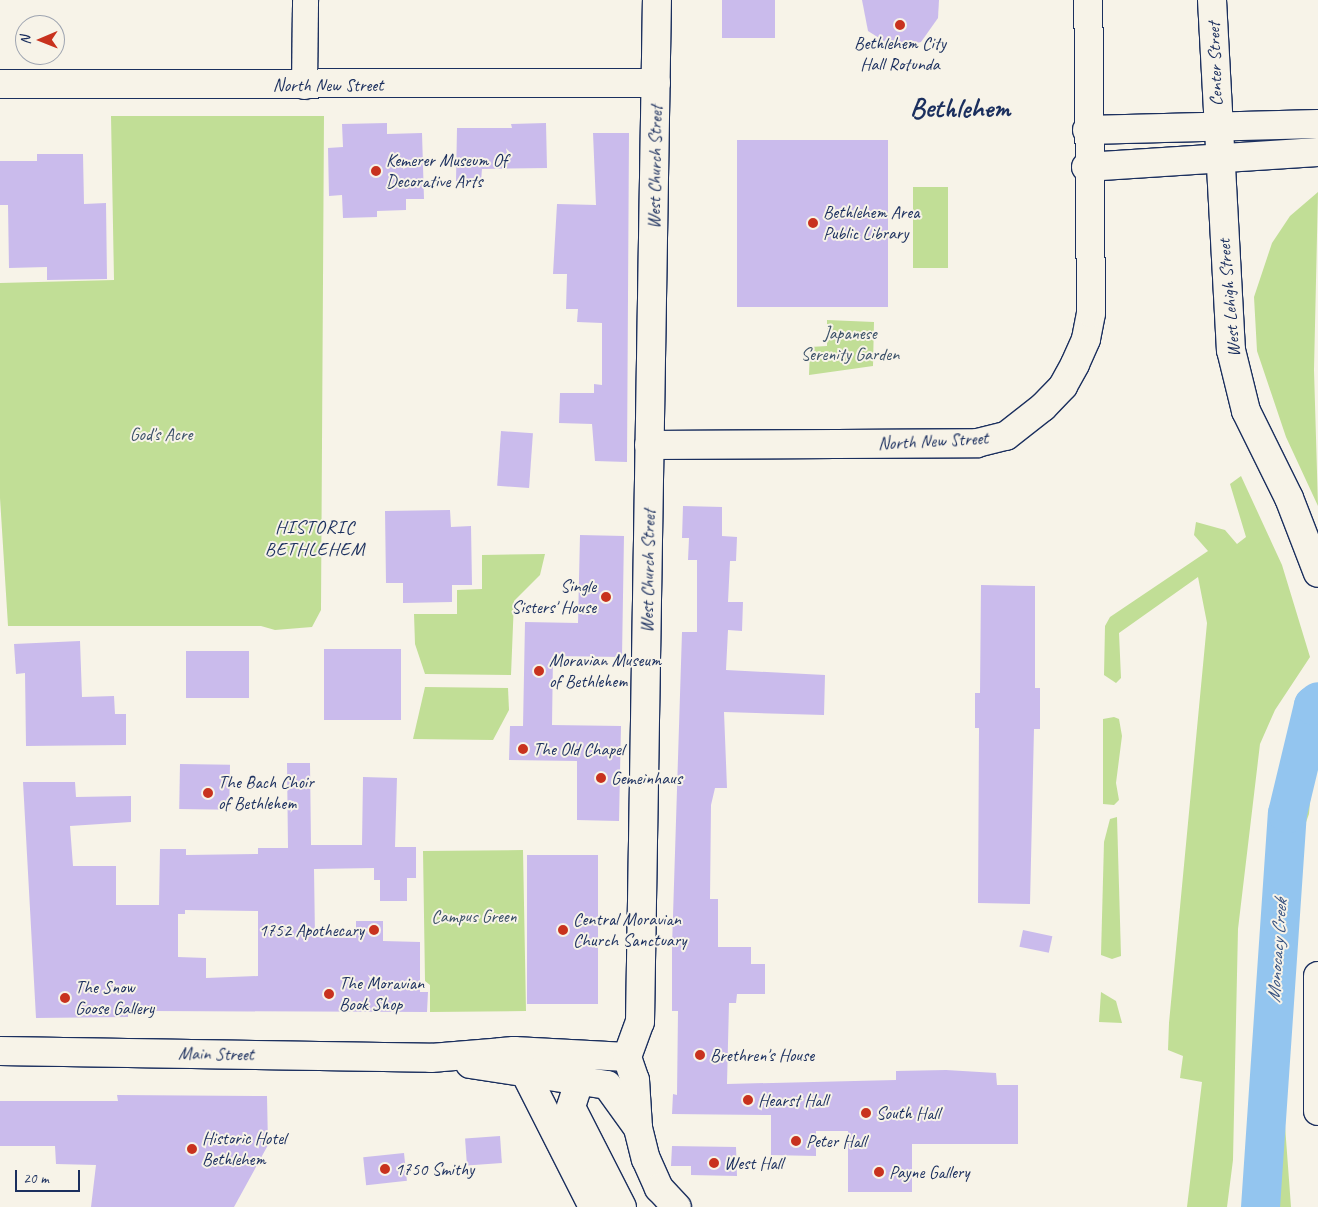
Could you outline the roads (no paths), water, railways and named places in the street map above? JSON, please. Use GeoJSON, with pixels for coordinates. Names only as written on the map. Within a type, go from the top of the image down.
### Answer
{"type":"FeatureCollection","features":[{"type":"Feature","properties":{"kind":"main road","name":"West Church Street"},"geometry":{"type":"LineString","coordinates":[[627,1057],[640,1022],[657,0]]}},
{"type":"Feature","properties":{"kind":"main road","name":"North New Street"},"geometry":{"type":"LineString","coordinates":[[649,445],[968,443],[1006,436],[1063,386],[1086,339],[1091,290],[1086,166],[1088,0]]}},
{"type":"Feature","properties":{"kind":"main road","name":"Center Street"},"geometry":{"type":"LineString","coordinates":[[1212,0],[1231,127]]}},
{"type":"Feature","properties":{"kind":"main road","name":"North New Street"},"geometry":{"type":"LineString","coordinates":[[0,84],[304,86],[656,83]]}},
{"type":"Feature","properties":{"kind":"main road"},"geometry":{"type":"LineString","coordinates":[[1087,130],[1318,124]]}},
{"type":"Feature","properties":{"kind":"main road","name":"West Lehigh Street"},"geometry":{"type":"LineString","coordinates":[[1231,127],[1219,157],[1231,350],[1246,411],[1289,498],[1318,573]]}},
{"type":"Feature","properties":{"kind":"main road"},"geometry":{"type":"LineString","coordinates":[[1086,166],[1318,152]]}},
{"type":"Feature","properties":{"kind":"main road"},"geometry":{"type":"LineString","coordinates":[[1318,976],[1314,1074],[1318,1111]]}},
{"type":"Feature","properties":{"kind":"main road","name":"Main Street"},"geometry":{"type":"LineString","coordinates":[[0,1051],[431,1058],[514,1051],[627,1057],[638,1100],[638,1128]]}},
{"type":"Feature","properties":{"kind":"main road"},"geometry":{"type":"LineString","coordinates":[[514,1051],[593,1207]]}},
{"type":"Feature","properties":{"kind":"main road","name":"Main Street"},"geometry":{"type":"LineString","coordinates":[[431,1058],[527,1076],[607,1085],[621,1098],[638,1128],[654,1179],[677,1207]]}},
{"type":"Feature","properties":{"kind":"main road"},"geometry":{"type":"LineString","coordinates":[[579,1082],[572,1097],[575,1114],[622,1207]]}},
{"type":"Feature","properties":{"kind":"street"},"geometry":{"type":"LineString","coordinates":[[304,86],[306,0]]}},
{"type":"Feature","properties":{"kind":"waterway","name":"Monocacy Creek"},"geometry":{"type":"LineString","coordinates":[[1260,1207],[1287,813],[1313,705],[1318,701]]}},
{"type":"Feature","properties":{"kind":"place","name":"Bethlehem City Hall Rotunda"},"geometry":{"type":"Point","coordinates":[900,25]}},
{"type":"Feature","properties":{"kind":"place","name":"Kemerer Museum Of Decorative Arts"},"geometry":{"type":"Point","coordinates":[376,171]}},
{"type":"Feature","properties":{"kind":"place","name":"Bethlehem Area Public Library"},"geometry":{"type":"Point","coordinates":[813,223]}},
{"type":"Feature","properties":{"kind":"place","name":"Single Sisters' House"},"geometry":{"type":"Point","coordinates":[606,597]}},
{"type":"Feature","properties":{"kind":"place","name":"Moravian Museum of Bethlehem"},"geometry":{"type":"Point","coordinates":[539,671]}},
{"type":"Feature","properties":{"kind":"place","name":"The Old Chapel"},"geometry":{"type":"Point","coordinates":[523,749]}},
{"type":"Feature","properties":{"kind":"place","name":"Gemeinhaus"},"geometry":{"type":"Point","coordinates":[601,778]}},
{"type":"Feature","properties":{"kind":"place","name":"The Bach Choir of Bethlehem"},"geometry":{"type":"Point","coordinates":[208,793]}},
{"type":"Feature","properties":{"kind":"place","name":"1752 Apothecary"},"geometry":{"type":"Point","coordinates":[374,930]}},
{"type":"Feature","properties":{"kind":"place","name":"Central Moravian Church Sanctuary"},"geometry":{"type":"Point","coordinates":[563,930]}},
{"type":"Feature","properties":{"kind":"place","name":"The Moravian Book Shop"},"geometry":{"type":"Point","coordinates":[329,994]}},
{"type":"Feature","properties":{"kind":"place","name":"The Snow Goose Gallery"},"geometry":{"type":"Point","coordinates":[65,998]}},
{"type":"Feature","properties":{"kind":"place","name":"Brethren's House"},"geometry":{"type":"Point","coordinates":[700,1055]}},
{"type":"Feature","properties":{"kind":"place","name":"Hearst Hall"},"geometry":{"type":"Point","coordinates":[748,1100]}},
{"type":"Feature","properties":{"kind":"place","name":"South Hall"},"geometry":{"type":"Point","coordinates":[866,1113]}},
{"type":"Feature","properties":{"kind":"place","name":"Peter Hall"},"geometry":{"type":"Point","coordinates":[796,1141]}},
{"type":"Feature","properties":{"kind":"place","name":"Historic Hotel Bethlehem"},"geometry":{"type":"Point","coordinates":[192,1149]}},
{"type":"Feature","properties":{"kind":"place","name":"West Hall"},"geometry":{"type":"Point","coordinates":[714,1163]}},
{"type":"Feature","properties":{"kind":"place","name":"1750 Smithy"},"geometry":{"type":"Point","coordinates":[385,1169]}},
{"type":"Feature","properties":{"kind":"place","name":"Payne Gallery"},"geometry":{"type":"Point","coordinates":[879,1172]}},
{"type":"Feature","properties":{"kind":"district","name":"Bethlehem"},"geometry":{"type":"Point","coordinates":[960,108]}},
{"type":"Feature","properties":{"kind":"district","name":"HISTORIC BETHLEHEM"},"geometry":{"type":"Point","coordinates":[315,539]}},
{"type":"Feature","properties":{"kind":"park label","name":"Japanese Serenity Garden"},"geometry":{"type":"Point","coordinates":[850,344]}},
{"type":"Feature","properties":{"kind":"park label","name":"God's Acre"},"geometry":{"type":"Point","coordinates":[161,434]}},
{"type":"Feature","properties":{"kind":"park label","name":"Campus Green"},"geometry":{"type":"Point","coordinates":[474,916]}}]}
